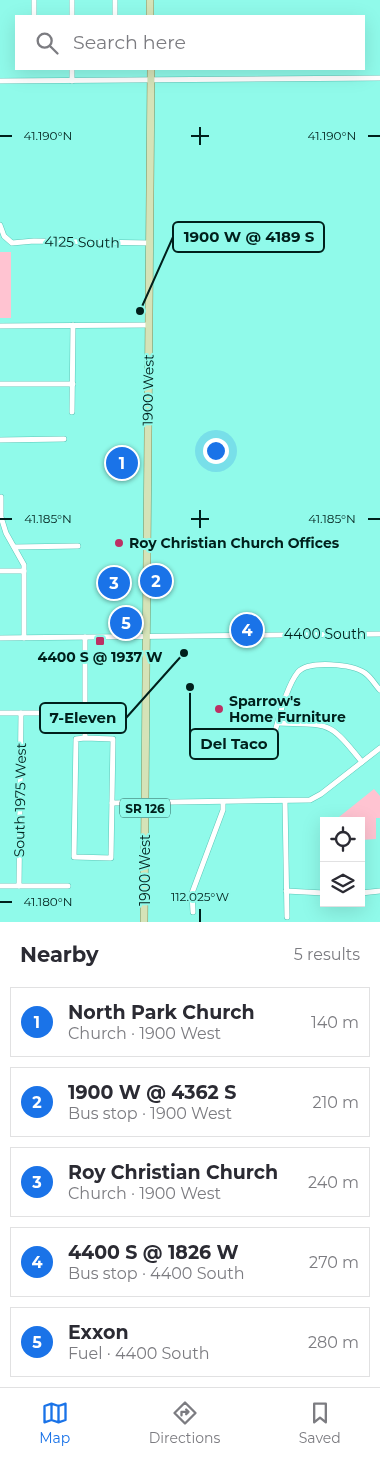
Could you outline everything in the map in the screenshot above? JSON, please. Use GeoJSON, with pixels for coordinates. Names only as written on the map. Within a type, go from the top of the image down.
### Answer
{"type":"FeatureCollection","features":[{"type":"Feature","properties":{"kind":"main road"},"geometry":{"type":"LineString","coordinates":[[150,0],[150,15]]}},
{"type":"Feature","properties":{"kind":"main road","name":"1900 West"},"geometry":{"type":"LineString","coordinates":[[144,922],[151,70]]}},
{"type":"Feature","properties":{"kind":"street"},"geometry":{"type":"LineString","coordinates":[[34,0],[34,15]]}},
{"type":"Feature","properties":{"kind":"street"},"geometry":{"type":"LineString","coordinates":[[72,0],[72,15]]}},
{"type":"Feature","properties":{"kind":"street"},"geometry":{"type":"LineString","coordinates":[[115,15],[116,0]]}},
{"type":"Feature","properties":{"kind":"street"},"geometry":{"type":"LineString","coordinates":[[72,70],[72,81]]}},
{"type":"Feature","properties":{"kind":"street"},"geometry":{"type":"LineString","coordinates":[[0,81],[380,78]]}},
{"type":"Feature","properties":{"kind":"street","name":"4125 South"},"geometry":{"type":"LineString","coordinates":[[0,225],[4,236],[12,243],[46,241],[150,243]]}},
{"type":"Feature","properties":{"kind":"street"},"geometry":{"type":"LineString","coordinates":[[72,412],[73,325]]}},
{"type":"Feature","properties":{"kind":"street"},"geometry":{"type":"LineString","coordinates":[[0,326],[149,325]]}},
{"type":"Feature","properties":{"kind":"street"},"geometry":{"type":"LineString","coordinates":[[0,384],[72,384]]}},
{"type":"Feature","properties":{"kind":"street"},"geometry":{"type":"LineString","coordinates":[[0,440],[64,439]]}},
{"type":"Feature","properties":{"kind":"street"},"geometry":{"type":"LineString","coordinates":[[2,497],[1,517],[6,533],[16,547],[24,565],[24,638]]}},
{"type":"Feature","properties":{"kind":"street"},"geometry":{"type":"LineString","coordinates":[[16,547],[78,546]]}},
{"type":"Feature","properties":{"kind":"street"},"geometry":{"type":"LineString","coordinates":[[0,571],[24,571]]}},
{"type":"Feature","properties":{"kind":"street","name":"4400 South"},"geometry":{"type":"LineString","coordinates":[[0,638],[380,634]]}},
{"type":"Feature","properties":{"kind":"street"},"geometry":{"type":"LineString","coordinates":[[85,637],[85,738]]}},
{"type":"Feature","properties":{"kind":"street"},"geometry":{"type":"LineString","coordinates":[[273,745],[292,681],[302,668],[312,665],[335,665],[355,668],[365,673],[380,690]]}},
{"type":"Feature","properties":{"kind":"street"},"geometry":{"type":"LineString","coordinates":[[0,713],[85,713]]}},
{"type":"Feature","properties":{"kind":"street","name":"South 1975 West"},"geometry":{"type":"LineString","coordinates":[[19,886],[21,713]]}},
{"type":"Feature","properties":{"kind":"street"},"geometry":{"type":"LineString","coordinates":[[278,723],[328,726],[339,733],[362,762]]}},
{"type":"Feature","properties":{"kind":"street"},"geometry":{"type":"LineString","coordinates":[[85,738],[113,739],[111,858],[74,857],[76,740],[85,738]]}},
{"type":"Feature","properties":{"kind":"street"},"geometry":{"type":"LineString","coordinates":[[112,804],[310,800],[321,794],[380,748]]}},
{"type":"Feature","properties":{"kind":"street"},"geometry":{"type":"LineString","coordinates":[[285,801],[286,916]]}},
{"type":"Feature","properties":{"kind":"street"},"geometry":{"type":"LineString","coordinates":[[193,912],[192,893],[223,810],[224,802]]}},
{"type":"Feature","properties":{"kind":"street"},"geometry":{"type":"LineString","coordinates":[[0,886],[68,886]]}},
{"type":"Feature","properties":{"kind":"street"},"geometry":{"type":"LineString","coordinates":[[286,891],[320,893]]}},
{"type":"Feature","properties":{"kind":"street"},"geometry":{"type":"LineString","coordinates":[[365,892],[380,891]]}},
{"type":"Feature","properties":{"kind":"shaded area"},"geometry":{"type":"Polygon","coordinates":[[[0,252],[11,252],[11,318],[0,318],[0,252]]]}},
{"type":"Feature","properties":{"kind":"shaded area"},"geometry":{"type":"Polygon","coordinates":[[[374,789],[380,796],[380,818],[376,818],[376,839],[365,840],[365,817],[339,817],[374,789]]]}},
{"type":"Feature","properties":{"kind":"place","name":"1900 W @ 4189 S"},"geometry":{"type":"Point","coordinates":[140,311]}},
{"type":"Feature","properties":{"kind":"place","name":"North Park Church"},"geometry":{"type":"Point","coordinates":[122,463]}},
{"type":"Feature","properties":{"kind":"place","name":"Roy Christian Church Offices"},"geometry":{"type":"Point","coordinates":[119,543]}},
{"type":"Feature","properties":{"kind":"place","name":"1900 W @ 4362 S"},"geometry":{"type":"Point","coordinates":[156,581]}},
{"type":"Feature","properties":{"kind":"place","name":"Roy Christian Church"},"geometry":{"type":"Point","coordinates":[114,583]}},
{"type":"Feature","properties":{"kind":"place","name":"Exxon"},"geometry":{"type":"Point","coordinates":[126,623]}},
{"type":"Feature","properties":{"kind":"place","name":"4400 S @ 1826 W"},"geometry":{"type":"Point","coordinates":[247,630]}},
{"type":"Feature","properties":{"kind":"place","name":"4400 S @ 1937 W"},"geometry":{"type":"Point","coordinates":[100,641]}},
{"type":"Feature","properties":{"kind":"place","name":"7-Eleven"},"geometry":{"type":"Point","coordinates":[184,653]}},
{"type":"Feature","properties":{"kind":"place","name":"Del Taco"},"geometry":{"type":"Point","coordinates":[190,687]}},
{"type":"Feature","properties":{"kind":"place","name":"Sparrow's Home Furniture"},"geometry":{"type":"Point","coordinates":[219,709]}}]}
